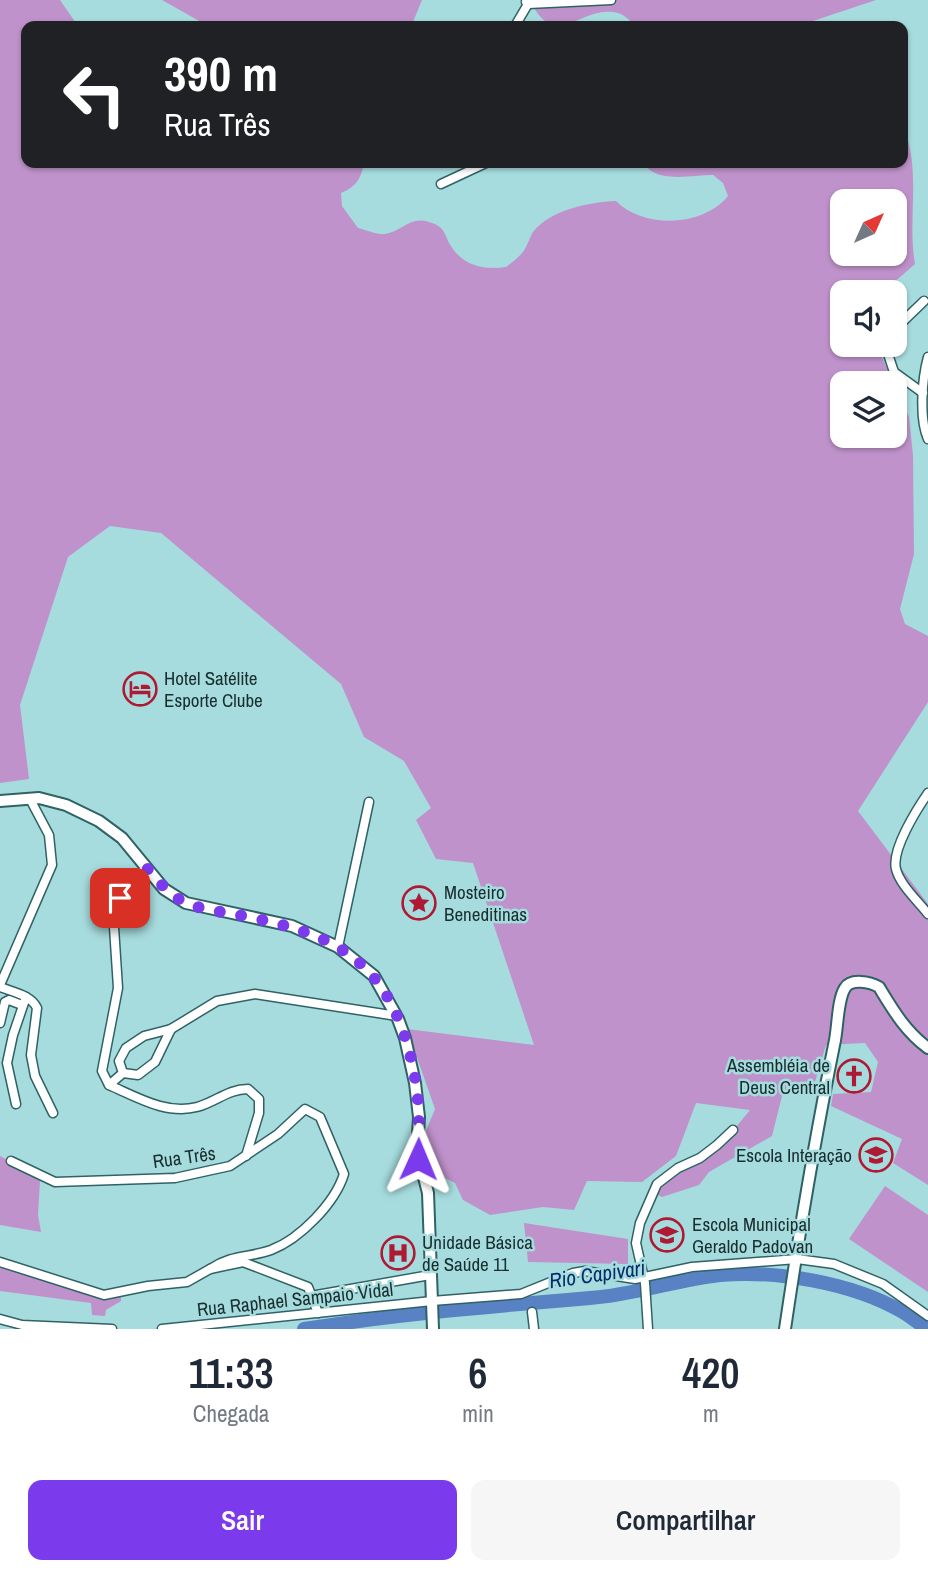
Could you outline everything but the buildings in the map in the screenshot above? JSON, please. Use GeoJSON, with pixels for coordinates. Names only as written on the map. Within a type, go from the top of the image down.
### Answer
{"type":"FeatureCollection","features":[{"type":"Feature","properties":{"kind":"street"},"geometry":{"type":"LineString","coordinates":[[519,21],[526,2],[611,0]]}},
{"type":"Feature","properties":{"kind":"street"},"geometry":{"type":"LineString","coordinates":[[441,184],[475,168]]}},
{"type":"Feature","properties":{"kind":"street"},"geometry":{"type":"LineString","coordinates":[[907,317],[924,301]]}},
{"type":"Feature","properties":{"kind":"street"},"geometry":{"type":"LineString","coordinates":[[889,357],[894,372],[923,393]]}},
{"type":"Feature","properties":{"kind":"street"},"geometry":{"type":"LineString","coordinates":[[928,358],[923,377],[926,412],[923,429],[928,439]]}},
{"type":"Feature","properties":{"kind":"street"},"geometry":{"type":"LineString","coordinates":[[928,793],[905,831],[895,858],[901,880],[928,914]]}},
{"type":"Feature","properties":{"kind":"street"},"geometry":{"type":"LineString","coordinates":[[0,801],[39,798],[66,805],[99,821],[122,838],[164,889],[186,903],[292,926],[338,947],[374,976],[397,1016],[411,1062],[418,1104],[416,1150],[427,1185],[432,1324]]}},
{"type":"Feature","properties":{"kind":"street"},"geometry":{"type":"LineString","coordinates":[[24,1001],[0,986],[52,865],[49,835],[30,799]]}},
{"type":"Feature","properties":{"kind":"street"},"geometry":{"type":"LineString","coordinates":[[338,947],[369,802]]}},
{"type":"Feature","properties":{"kind":"street"},"geometry":{"type":"LineString","coordinates":[[146,867],[120,898],[113,912],[118,988],[102,1071],[109,1085],[168,1109],[198,1107],[235,1089],[248,1089],[259,1099],[259,1113],[246,1156]]}},
{"type":"Feature","properties":{"kind":"street"},"geometry":{"type":"LineString","coordinates":[[785,1329],[823,1099],[842,994],[847,985],[851,982],[878,987],[911,1036],[928,1048]]}},
{"type":"Feature","properties":{"kind":"street"},"geometry":{"type":"LineString","coordinates":[[123,1073],[119,1061],[126,1048],[144,1036],[171,1028],[217,1002],[255,994],[397,1016]]}},
{"type":"Feature","properties":{"kind":"street"},"geometry":{"type":"LineString","coordinates":[[16,1104],[7,1063],[24,1001]]}},
{"type":"Feature","properties":{"kind":"street"},"geometry":{"type":"LineString","coordinates":[[0,1023],[5,1002],[34,1002],[37,1008],[31,1055],[34,1076],[53,1113]]}},
{"type":"Feature","properties":{"kind":"street"},"geometry":{"type":"LineString","coordinates":[[109,1085],[123,1073],[138,1075],[155,1062],[171,1028]]}},
{"type":"Feature","properties":{"kind":"street","name":"Rua Três"},"geometry":{"type":"LineString","coordinates":[[11,1161],[55,1182],[175,1178],[230,1166],[278,1134],[305,1109],[320,1117],[344,1174],[327,1206],[289,1241],[270,1250],[226,1259],[211,1269]]}},
{"type":"Feature","properties":{"kind":"street"},"geometry":{"type":"LineString","coordinates":[[648,1329],[644,1281],[636,1242],[640,1223],[657,1184],[678,1168],[700,1158],[733,1130]]}},
{"type":"Feature","properties":{"kind":"street"},"geometry":{"type":"LineString","coordinates":[[0,1262],[104,1295],[187,1282],[211,1269],[243,1262],[308,1287],[318,1313]]}},
{"type":"Feature","properties":{"kind":"street","name":"Rua Raphael Sampaio Vidal"},"geometry":{"type":"LineString","coordinates":[[162,1329],[521,1294],[573,1272],[585,1271],[644,1281],[692,1267],[834,1264],[883,1284],[928,1316]]}},
{"type":"Feature","properties":{"kind":"street"},"geometry":{"type":"LineString","coordinates":[[311,1296],[430,1275]]}},
{"type":"Feature","properties":{"kind":"street"},"geometry":{"type":"LineString","coordinates":[[532,1312],[534,1329]]}},
{"type":"Feature","properties":{"kind":"street"},"geometry":{"type":"LineString","coordinates":[[0,1318],[22,1325],[112,1329]]}},
{"type":"Feature","properties":{"kind":"shaded area"},"geometry":{"type":"Polygon","coordinates":[[[0,0],[60,0],[75,21],[21,21],[21,168],[363,168],[357,182],[341,193],[342,206],[358,228],[385,234],[418,220],[436,224],[460,257],[481,267],[506,267],[522,253],[540,224],[571,209],[616,201],[642,216],[673,221],[704,214],[728,196],[723,183],[713,175],[665,176],[648,168],[908,168],[908,140],[913,177],[912,230],[915,264],[897,280],[830,280],[830,357],[882,357],[888,371],[830,371],[830,448],[907,448],[907,413],[909,417],[913,455],[914,554],[900,609],[905,624],[928,636],[928,702],[858,811],[928,904],[928,1185],[893,1163],[902,1139],[831,1106],[833,1094],[871,1092],[878,1062],[865,1043],[826,1045],[815,1082],[797,1084],[783,1092],[772,1136],[709,1172],[699,1185],[662,1197],[656,1194],[659,1186],[723,1143],[750,1110],[696,1103],[676,1156],[642,1182],[587,1181],[574,1210],[543,1207],[490,1215],[463,1200],[455,1183],[431,1171],[423,1155],[425,1133],[435,1109],[407,1029],[534,1045],[473,863],[436,859],[416,820],[431,808],[404,761],[364,737],[341,684],[161,533],[110,526],[68,557],[20,705],[29,779],[0,783],[0,0]]]}},
{"type":"Feature","properties":{"kind":"shaded area"},"geometry":{"type":"Polygon","coordinates":[[[162,0],[422,0],[413,21],[199,21],[162,0]]]}},
{"type":"Feature","properties":{"kind":"shaded area"},"geometry":{"type":"Polygon","coordinates":[[[530,0],[876,0],[813,21],[630,21],[621,14],[605,12],[575,21],[546,21],[539,16],[530,0]]]}},
{"type":"Feature","properties":{"kind":"shaded area"},"geometry":{"type":"Polygon","coordinates":[[[0,1156],[35,1175],[40,1181],[38,1215],[41,1232],[0,1225],[0,1156]]]}},
{"type":"Feature","properties":{"kind":"shaded area"},"geometry":{"type":"Polygon","coordinates":[[[885,1186],[928,1215],[928,1292],[849,1239],[885,1186]]]}},
{"type":"Feature","properties":{"kind":"shaded area"},"geometry":{"type":"Polygon","coordinates":[[[524,1223],[628,1239],[628,1264],[528,1262],[524,1223]]]}},
{"type":"Feature","properties":{"kind":"shaded area"},"geometry":{"type":"Polygon","coordinates":[[[0,1264],[86,1293],[121,1292],[121,1301],[106,1310],[105,1316],[92,1315],[91,1303],[0,1291],[0,1264]]]}},
{"type":"Feature","properties":{"kind":"waterway","name":"Rio Capivari"},"geometry":{"type":"LineString","coordinates":[[304,1329],[482,1307],[606,1296],[704,1277],[742,1274],[789,1277],[837,1286],[881,1301],[927,1329]]}},
{"type":"Feature","properties":{"kind":"place","name":"Hotel Satélite Esporte Clube"},"geometry":{"type":"Point","coordinates":[140,689]}},
{"type":"Feature","properties":{"kind":"place","name":"Mosteiro Beneditinas"},"geometry":{"type":"Point","coordinates":[419,903]}},
{"type":"Feature","properties":{"kind":"place","name":"Assembléia de Deus Central"},"geometry":{"type":"Point","coordinates":[854,1076]}},
{"type":"Feature","properties":{"kind":"place","name":"Escola Interação"},"geometry":{"type":"Point","coordinates":[876,1155]}},
{"type":"Feature","properties":{"kind":"place","name":"Escola Municipal Geraldo Padovan"},"geometry":{"type":"Point","coordinates":[667,1235]}},
{"type":"Feature","properties":{"kind":"place","name":"Unidade Básica de Saúde 11"},"geometry":{"type":"Point","coordinates":[398,1253]}},
{"type":"Feature","properties":{"kind":"route"},"geometry":{"type":"LineString","coordinates":[[120,898],[146,867],[164,889],[186,903],[292,926],[338,947],[374,976],[398,1019],[411,1062],[419,1117],[416,1150],[418,1159]]}}]}
